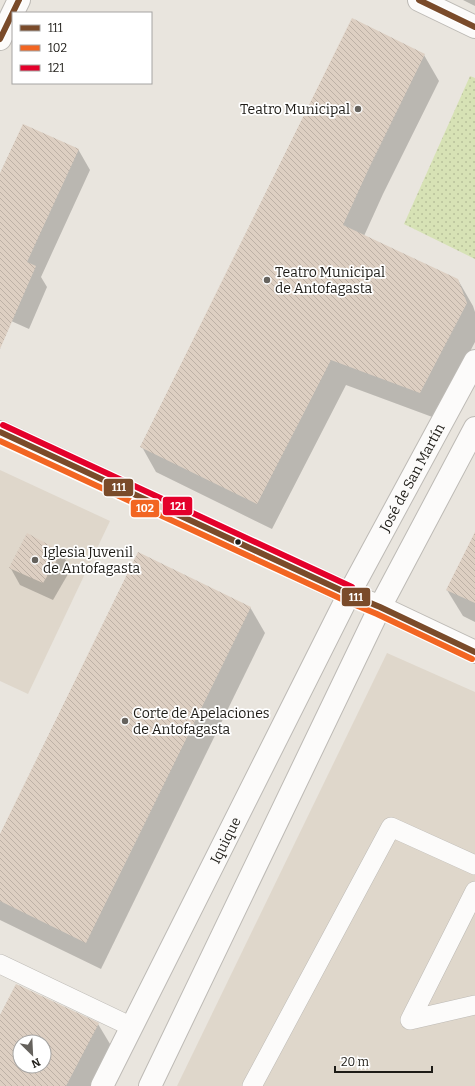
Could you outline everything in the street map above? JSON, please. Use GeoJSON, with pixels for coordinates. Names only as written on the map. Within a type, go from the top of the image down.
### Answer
{"type":"FeatureCollection","features":[{"type":"Feature","properties":{"kind":"street"},"geometry":{"type":"LineString","coordinates":[[13,12],[19,0]]}},
{"type":"Feature","properties":{"kind":"street"},"geometry":{"type":"LineString","coordinates":[[419,0],[475,27]]}},
{"type":"Feature","properties":{"kind":"street"},"geometry":{"type":"LineString","coordinates":[[0,39],[12,14]]}},
{"type":"Feature","properties":{"kind":"street","name":"José de San Martín"},"geometry":{"type":"LineString","coordinates":[[349,594],[475,361]]}},
{"type":"Feature","properties":{"kind":"street"},"geometry":{"type":"LineString","coordinates":[[150,1086],[380,607],[475,428]]}},
{"type":"Feature","properties":{"kind":"street"},"geometry":{"type":"LineString","coordinates":[[0,432],[475,652]]}},
{"type":"Feature","properties":{"kind":"street","name":"Iquique"},"geometry":{"type":"LineString","coordinates":[[102,1086],[349,594]]}},
{"type":"Feature","properties":{"kind":"lane"},"geometry":{"type":"LineString","coordinates":[[252,1086],[391,826],[475,865]]}},
{"type":"Feature","properties":{"kind":"lane"},"geometry":{"type":"LineString","coordinates":[[475,891],[410,1020],[475,1005]]}},
{"type":"Feature","properties":{"kind":"lane"},"geometry":{"type":"LineString","coordinates":[[0,964],[132,1027]]}},
{"type":"Feature","properties":{"kind":"shaded area"},"geometry":{"type":"Polygon","coordinates":[[[0,470],[110,521],[28,694],[0,681],[0,470]]]}},
{"type":"Feature","properties":{"kind":"shaded area"},"geometry":{"type":"Polygon","coordinates":[[[387,653],[475,692],[475,1086],[177,1086],[387,653]]]}},
{"type":"Feature","properties":{"kind":"green space"},"geometry":{"type":"Polygon","coordinates":[[[470,76],[475,78],[475,259],[404,224],[470,76]]]}},
{"type":"Feature","properties":{"kind":"building","name":"Teatro Municipal de Antofagasta"},"geometry":{"type":"Polygon","coordinates":[[[352,18],[425,54],[369,168],[343,225],[458,279],[467,303],[420,393],[331,360],[257,504],[140,447],[352,18]]]}},
{"type":"Feature","properties":{"kind":"building"},"geometry":{"type":"Polygon","coordinates":[[[23,124],[79,149],[27,262],[36,266],[0,349],[0,173],[23,124]]]}},
{"type":"Feature","properties":{"kind":"building"},"geometry":{"type":"Polygon","coordinates":[[[475,532],[475,603],[446,590],[475,532]]]}},
{"type":"Feature","properties":{"kind":"building","name":"Iglesia Juvenil de Antofagasta"},"geometry":{"type":"Polygon","coordinates":[[[27,533],[62,552],[43,583],[9,568],[27,533]]]}},
{"type":"Feature","properties":{"kind":"building","name":"Corte de Apelaciones de Antofagasta"},"geometry":{"type":"Polygon","coordinates":[[[138,552],[251,607],[86,943],[0,901],[0,834],[138,552]]]}},
{"type":"Feature","properties":{"kind":"building"},"geometry":{"type":"Polygon","coordinates":[[[16,984],[99,1023],[66,1086],[0,1086],[0,1015],[16,984]]]}},
{"type":"Feature","properties":{"kind":"transit line","name":"111"},"geometry":{"type":"LineString","coordinates":[[13,12],[19,0]]}},
{"type":"Feature","properties":{"kind":"transit line","name":"111"},"geometry":{"type":"LineString","coordinates":[[419,0],[475,27]]}},
{"type":"Feature","properties":{"kind":"transit line","name":"111"},"geometry":{"type":"LineString","coordinates":[[0,39],[12,14]]}},
{"type":"Feature","properties":{"kind":"transit line","name":"121"},"geometry":{"type":"LineString","coordinates":[[3,425],[352,587]]}},
{"type":"Feature","properties":{"kind":"transit line","name":"111"},"geometry":{"type":"LineString","coordinates":[[0,432],[475,652]]}},
{"type":"Feature","properties":{"kind":"transit line","name":"102"},"geometry":{"type":"LineString","coordinates":[[0,441],[472,659]]}},
{"type":"Feature","properties":{"kind":"place","name":"Teatro Municipal"},"geometry":{"type":"Point","coordinates":[358,109]}},
{"type":"Feature","properties":{"kind":"place","name":"Teatro Municipal de Antofagasta"},"geometry":{"type":"Point","coordinates":[267,280]}},
{"type":"Feature","properties":{"kind":"place","name":"Iglesia Juvenil de Antofagasta"},"geometry":{"type":"Point","coordinates":[35,560]}},
{"type":"Feature","properties":{"kind":"place","name":"Corte de Apelaciones de Antofagasta"},"geometry":{"type":"Point","coordinates":[125,721]}}]}
